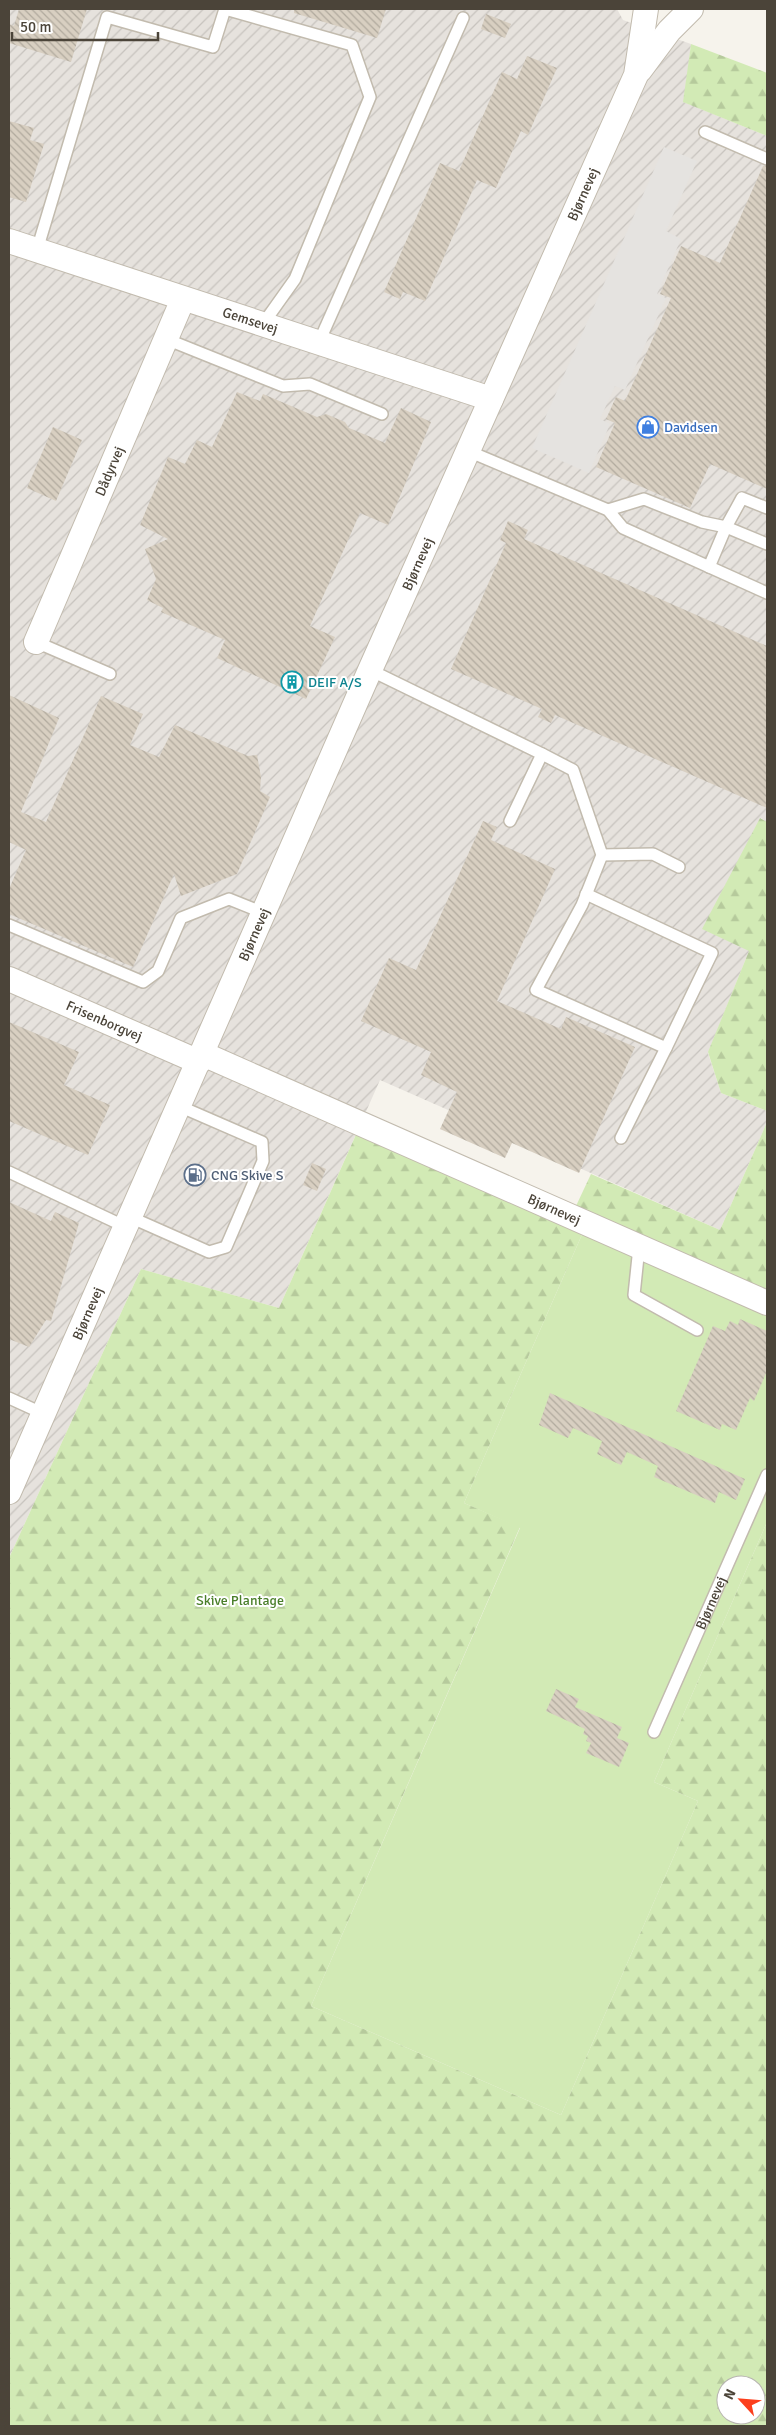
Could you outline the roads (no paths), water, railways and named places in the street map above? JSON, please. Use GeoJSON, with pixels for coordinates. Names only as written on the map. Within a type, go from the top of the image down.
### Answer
{"type":"FeatureCollection","features":[{"type":"Feature","properties":{"kind":"street","name":"Bjørnevej"},"geometry":{"type":"LineString","coordinates":[[636,75],[646,9]]}},
{"type":"Feature","properties":{"kind":"street","name":"Bjørnevej"},"geometry":{"type":"LineString","coordinates":[[9,1492],[370,670],[636,75],[669,31],[691,9]]}},
{"type":"Feature","properties":{"kind":"street","name":"Gemsevej"},"geometry":{"type":"LineString","coordinates":[[9,241],[491,399]]}},
{"type":"Feature","properties":{"kind":"street","name":"Dådyrvej"},"geometry":{"type":"LineString","coordinates":[[36,642],[183,299]]}},
{"type":"Feature","properties":{"kind":"street","name":"Frisenborgvej"},"geometry":{"type":"LineString","coordinates":[[9,979],[201,1058]]}},
{"type":"Feature","properties":{"kind":"street","name":"Bjørnevej"},"geometry":{"type":"LineString","coordinates":[[201,1058],[767,1303]]}},
{"type":"Feature","properties":{"kind":"lane"},"geometry":{"type":"LineString","coordinates":[[37,250],[107,17],[213,46],[225,9],[352,45],[370,97],[294,279],[263,324]]}},
{"type":"Feature","properties":{"kind":"lane"},"geometry":{"type":"LineString","coordinates":[[319,342],[463,18]]}},
{"type":"Feature","properties":{"kind":"lane"},"geometry":{"type":"LineString","coordinates":[[705,132],[767,159]]}},
{"type":"Feature","properties":{"kind":"lane"},"geometry":{"type":"LineString","coordinates":[[166,339],[283,386],[310,384],[382,414]]}},
{"type":"Feature","properties":{"kind":"lane"},"geometry":{"type":"LineString","coordinates":[[468,451],[608,510],[623,528],[767,593]]}},
{"type":"Feature","properties":{"kind":"lane"},"geometry":{"type":"LineString","coordinates":[[709,567],[726,527],[742,498],[767,508]]}},
{"type":"Feature","properties":{"kind":"lane"},"geometry":{"type":"LineString","coordinates":[[608,510],[644,500],[702,522],[726,527],[767,544]]}},
{"type":"Feature","properties":{"kind":"lane"},"geometry":{"type":"LineString","coordinates":[[36,642],[110,674]]}},
{"type":"Feature","properties":{"kind":"lane"},"geometry":{"type":"LineString","coordinates":[[370,670],[573,770],[602,855],[586,894],[536,990],[666,1048]]}},
{"type":"Feature","properties":{"kind":"lane"},"geometry":{"type":"LineString","coordinates":[[510,821],[542,754]]}},
{"type":"Feature","properties":{"kind":"lane"},"geometry":{"type":"LineString","coordinates":[[602,855],[653,854],[679,867]]}},
{"type":"Feature","properties":{"kind":"lane"},"geometry":{"type":"LineString","coordinates":[[586,894],[712,953],[621,1138]]}},
{"type":"Feature","properties":{"kind":"lane"},"geometry":{"type":"LineString","coordinates":[[9,925],[143,982],[158,971],[182,918],[229,899],[264,913]]}},
{"type":"Feature","properties":{"kind":"lane"},"geometry":{"type":"LineString","coordinates":[[9,1172],[128,1222],[209,1252],[226,1246],[264,1161],[262,1142],[179,1106]]}},
{"type":"Feature","properties":{"kind":"lane"},"geometry":{"type":"LineString","coordinates":[[639,1247],[634,1295],[697,1330]]}},
{"type":"Feature","properties":{"kind":"lane"},"geometry":{"type":"LineString","coordinates":[[9,1398],[44,1414]]}},
{"type":"Feature","properties":{"kind":"lane","name":"Bjørnevej"},"geometry":{"type":"LineString","coordinates":[[654,1732],[767,1475]]}},
{"type":"Feature","properties":{"kind":"place","name":"Davidsen"},"geometry":{"type":"Point","coordinates":[648,427]}},
{"type":"Feature","properties":{"kind":"place","name":"DEIF A/S"},"geometry":{"type":"Point","coordinates":[292,682]}},
{"type":"Feature","properties":{"kind":"place","name":"CNG Skive S"},"geometry":{"type":"Point","coordinates":[195,1175]}},
{"type":"Feature","properties":{"kind":"park label","name":"Skive Plantage"},"geometry":{"type":"Point","coordinates":[240,1600]}}]}
